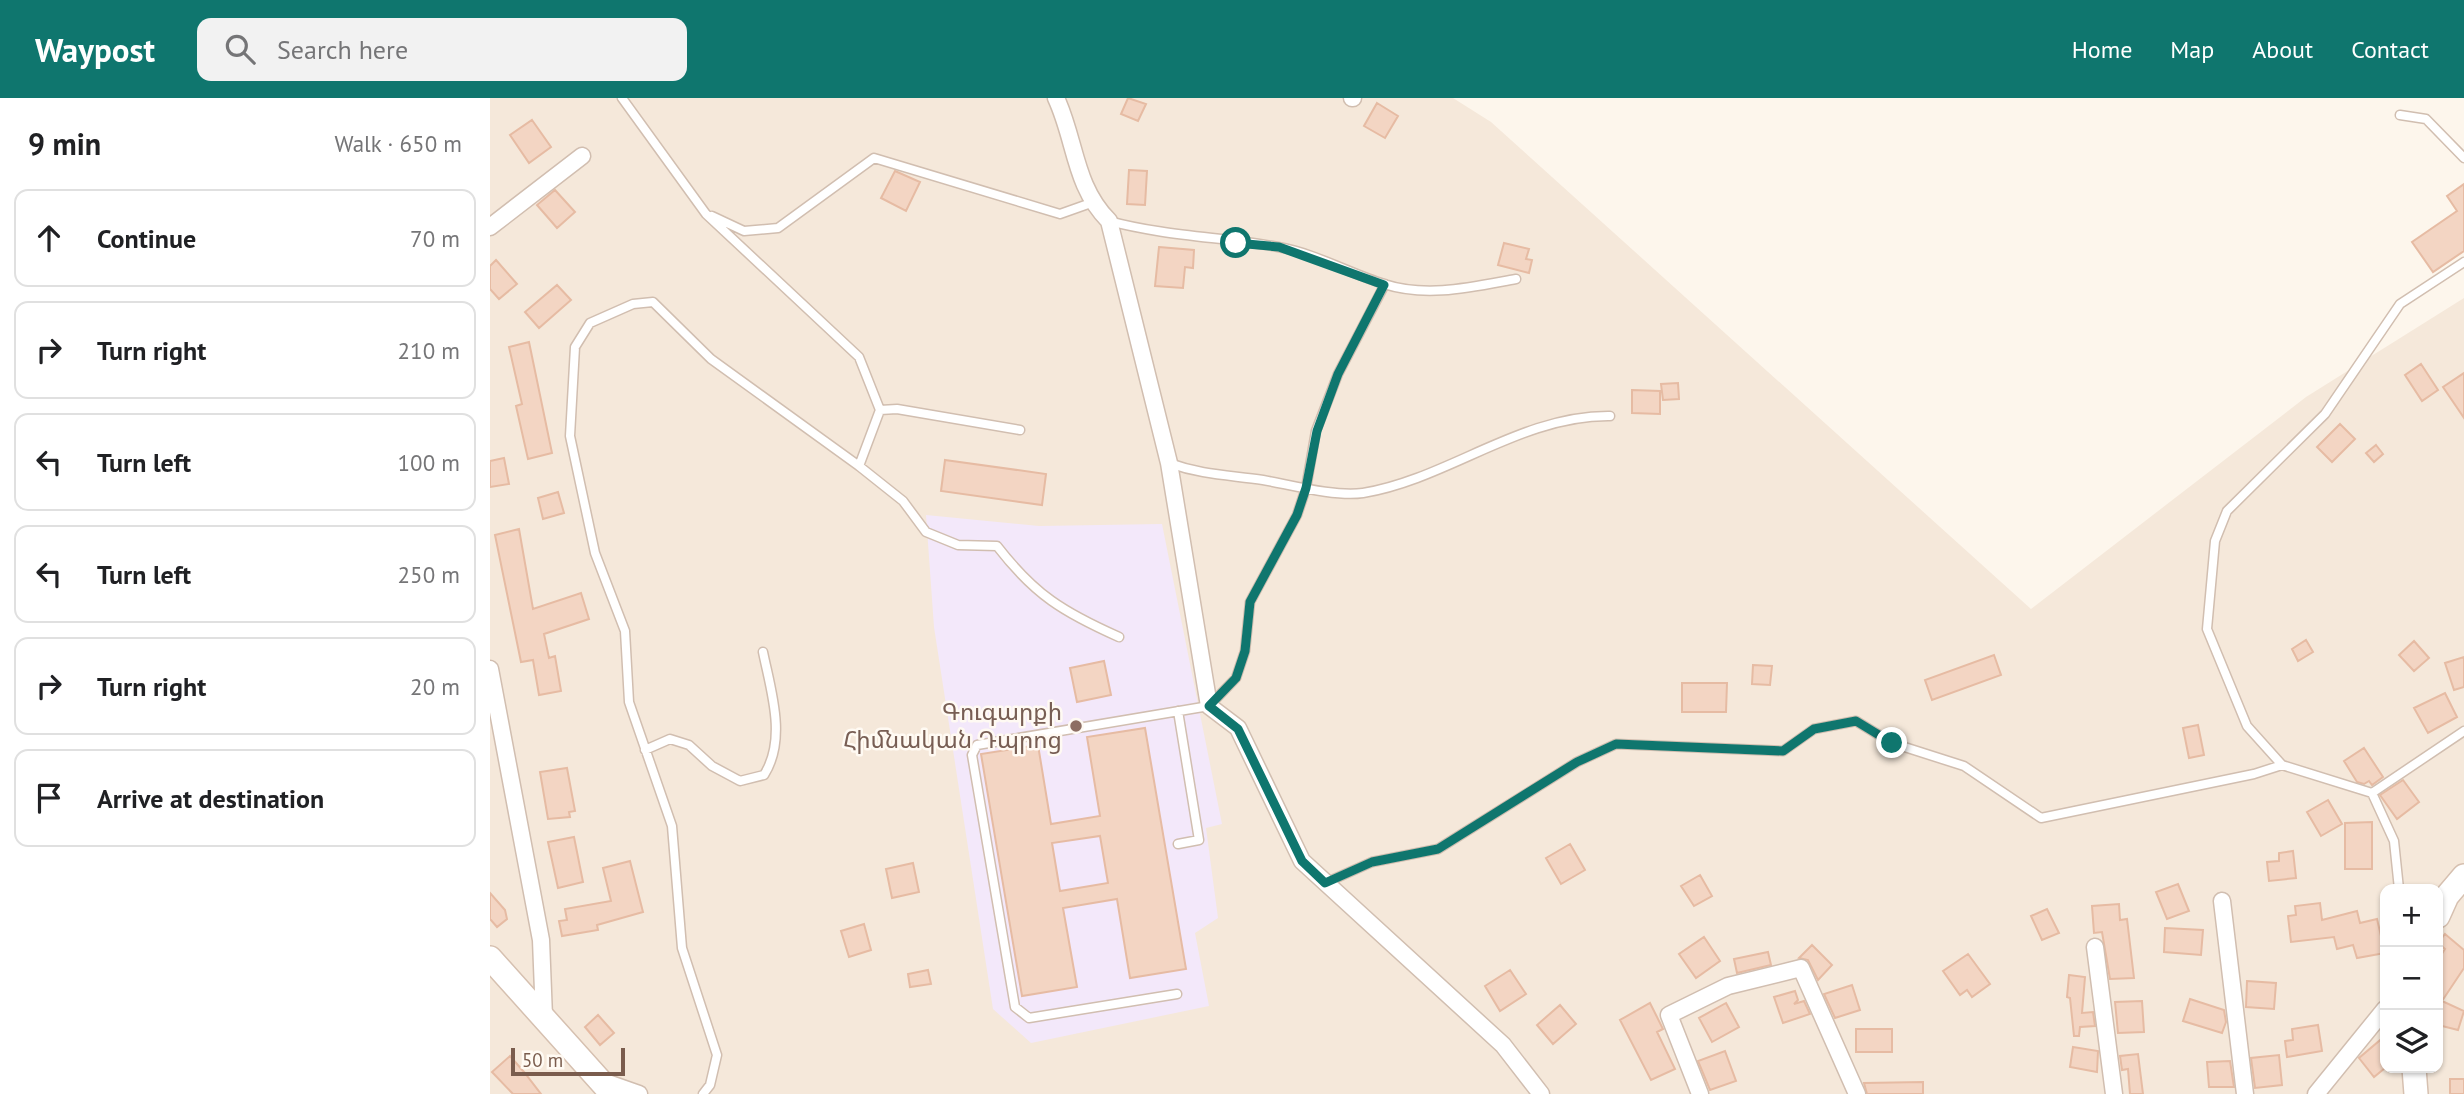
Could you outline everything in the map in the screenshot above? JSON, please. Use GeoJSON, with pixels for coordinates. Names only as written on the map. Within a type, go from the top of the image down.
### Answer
{"type":"FeatureCollection","features":[{"type":"Feature","properties":{"kind":"street"},"geometry":{"type":"LineString","coordinates":[[1056,98],[1069,126],[1077,164],[1091,203],[1109,221],[1169,463],[1209,706],[1238,729],[1302,861],[1503,1045],[1541,1094]]}},
{"type":"Feature","properties":{"kind":"street"},"geometry":{"type":"LineString","coordinates":[[490,227],[582,156]]}},
{"type":"Feature","properties":{"kind":"street"},"geometry":{"type":"LineString","coordinates":[[490,669],[541,940],[544,1017]]}},
{"type":"Feature","properties":{"kind":"street"},"geometry":{"type":"LineString","coordinates":[[2443,905],[2464,876]]}},
{"type":"Feature","properties":{"kind":"street"},"geometry":{"type":"LineString","coordinates":[[2222,901],[2245,1094]]}},
{"type":"Feature","properties":{"kind":"street"},"geometry":{"type":"LineString","coordinates":[[2095,947],[2113,1094]]}},
{"type":"Feature","properties":{"kind":"street"},"geometry":{"type":"LineString","coordinates":[[490,958],[606,1087],[639,1094]]}},
{"type":"Feature","properties":{"kind":"street"},"geometry":{"type":"LineString","coordinates":[[1700,1094],[1669,1016],[1728,986],[1801,968],[1857,1094]]}},
{"type":"Feature","properties":{"kind":"street"},"geometry":{"type":"LineString","coordinates":[[2316,1094],[2384,1010]]}},
{"type":"Feature","properties":{"kind":"street"},"geometry":{"type":"LineString","coordinates":[[2414,1073],[2416,1094]]}},
{"type":"Feature","properties":{"kind":"lane"},"geometry":{"type":"LineString","coordinates":[[622,98],[706,214],[859,357],[880,410],[859,466]]}},
{"type":"Feature","properties":{"kind":"lane"},"geometry":{"type":"LineString","coordinates":[[2400,116],[2426,119],[2464,158]]}},
{"type":"Feature","properties":{"kind":"lane"},"geometry":{"type":"LineString","coordinates":[[706,214],[744,231],[778,228],[874,158],[1060,214],[1091,203]]}},
{"type":"Feature","properties":{"kind":"lane"},"geometry":{"type":"LineString","coordinates":[[1109,221],[1144,230],[1279,247],[1384,285],[1427,291],[1460,290],[1516,279]]}},
{"type":"Feature","properties":{"kind":"lane"},"geometry":{"type":"LineString","coordinates":[[2398,884],[2394,841],[2372,793],[2282,765],[2247,726],[2207,629],[2215,541],[2227,511],[2325,414],[2400,304],[2464,262]]}},
{"type":"Feature","properties":{"kind":"lane"},"geometry":{"type":"LineString","coordinates":[[1177,994],[1030,1018],[1015,1007],[972,755],[977,745],[1209,706],[1236,678],[1245,651],[1250,602],[1297,515],[1306,488],[1317,431],[1338,374],[1384,285]]}},
{"type":"Feature","properties":{"kind":"lane"},"geometry":{"type":"LineString","coordinates":[[703,1094],[710,1085],[717,1055],[682,948],[672,826],[629,702],[625,631],[595,553],[570,436],[575,347],[590,323],[633,304],[653,302],[711,359],[904,501],[926,532],[958,545],[997,546],[1024,580],[1069,615],[1119,637]]}},
{"type":"Feature","properties":{"kind":"lane"},"geometry":{"type":"LineString","coordinates":[[880,410],[897,409],[1020,430]]}},
{"type":"Feature","properties":{"kind":"lane"},"geometry":{"type":"LineString","coordinates":[[1169,463],[1202,474],[1361,493],[1399,483],[1518,434],[1586,415],[1610,416]]}},
{"type":"Feature","properties":{"kind":"lane"},"geometry":{"type":"LineString","coordinates":[[645,750],[670,739],[689,745],[712,766],[740,781],[764,775],[774,760],[776,713],[763,652]]}},
{"type":"Feature","properties":{"kind":"lane"},"geometry":{"type":"LineString","coordinates":[[1178,711],[1199,840],[1178,844]]}},
{"type":"Feature","properties":{"kind":"lane"},"geometry":{"type":"LineString","coordinates":[[1325,883],[1372,862],[1438,849],[1577,762],[1616,744],[1783,751],[1814,729],[1856,721],[1892,743],[1964,766],[2041,818],[2255,774],[2282,765]]}},
{"type":"Feature","properties":{"kind":"lane"},"geometry":{"type":"LineString","coordinates":[[2372,793],[2464,731]]}},
{"type":"Feature","properties":{"kind":"shaded area"},"geometry":{"type":"Polygon","coordinates":[[[490,98],[1453,98],[1491,122],[2031,609],[2306,397],[2464,298],[2464,1094],[490,1094],[490,98]]]}},
{"type":"Feature","properties":{"kind":"shaded area","name":"Գուգարքի Հիմնական Դպրոց"},"geometry":{"type":"Polygon","coordinates":[[[926,515],[1039,526],[1162,524],[1222,824],[1206,828],[1218,918],[1195,933],[1209,1006],[1031,1043],[993,1009],[934,627],[926,515]]]}},
{"type":"Feature","properties":{"kind":"building"},"geometry":{"type":"Polygon","coordinates":[[[1128,98],[1146,104],[1138,121],[1121,114],[1128,98]]]}},
{"type":"Feature","properties":{"kind":"building"},"geometry":{"type":"Polygon","coordinates":[[[1377,103],[1398,116],[1385,138],[1364,126],[1377,103]]]}},
{"type":"Feature","properties":{"kind":"building"},"geometry":{"type":"Polygon","coordinates":[[[532,120],[551,147],[529,163],[510,135],[532,120]]]}},
{"type":"Feature","properties":{"kind":"building"},"geometry":{"type":"Polygon","coordinates":[[[1129,170],[1147,171],[1145,205],[1127,204],[1129,170]]]}},
{"type":"Feature","properties":{"kind":"building"},"geometry":{"type":"Polygon","coordinates":[[[895,171],[920,182],[906,211],[881,198],[895,171]]]}},
{"type":"Feature","properties":{"kind":"building"},"geometry":{"type":"Polygon","coordinates":[[[2464,184],[2464,251],[2433,272],[2412,242],[2457,211],[2447,196],[2464,184]]]}},
{"type":"Feature","properties":{"kind":"building"},"geometry":{"type":"Polygon","coordinates":[[[555,190],[575,212],[557,228],[537,205],[555,190]]]}},
{"type":"Feature","properties":{"kind":"building"},"geometry":{"type":"Polygon","coordinates":[[[1504,243],[1529,249],[1526,259],[1532,260],[1529,273],[1498,265],[1504,243]]]}},
{"type":"Feature","properties":{"kind":"building"},"geometry":{"type":"Polygon","coordinates":[[[1159,247],[1194,250],[1193,268],[1185,267],[1183,288],[1155,286],[1159,247]]]}},
{"type":"Feature","properties":{"kind":"building"},"geometry":{"type":"Polygon","coordinates":[[[496,260],[517,284],[499,299],[490,289],[490,266],[496,260]]]}},
{"type":"Feature","properties":{"kind":"building"},"geometry":{"type":"Polygon","coordinates":[[[557,285],[571,300],[539,328],[525,312],[557,285]]]}},
{"type":"Feature","properties":{"kind":"building"},"geometry":{"type":"Polygon","coordinates":[[[529,342],[552,453],[528,459],[516,406],[522,404],[509,347],[529,342]]]}},
{"type":"Feature","properties":{"kind":"building"},"geometry":{"type":"Polygon","coordinates":[[[2421,364],[2438,390],[2422,401],[2405,375],[2421,364]]]}},
{"type":"Feature","properties":{"kind":"building"},"geometry":{"type":"Polygon","coordinates":[[[2464,373],[2464,418],[2443,387],[2464,373]]]}},
{"type":"Feature","properties":{"kind":"building"},"geometry":{"type":"Polygon","coordinates":[[[1678,383],[1679,399],[1663,400],[1661,384],[1678,383]]]}},
{"type":"Feature","properties":{"kind":"building"},"geometry":{"type":"Polygon","coordinates":[[[1632,390],[1660,391],[1660,414],[1632,413],[1632,390]]]}},
{"type":"Feature","properties":{"kind":"building"},"geometry":{"type":"Polygon","coordinates":[[[2340,424],[2355,439],[2332,462],[2317,447],[2340,424]]]}},
{"type":"Feature","properties":{"kind":"building"},"geometry":{"type":"Polygon","coordinates":[[[2376,445],[2383,454],[2374,462],[2366,453],[2376,445]]]}},
{"type":"Feature","properties":{"kind":"building"},"geometry":{"type":"Polygon","coordinates":[[[504,458],[509,484],[490,487],[490,461],[504,458]]]}},
{"type":"Feature","properties":{"kind":"building"},"geometry":{"type":"Polygon","coordinates":[[[945,460],[1046,474],[1042,505],[941,491],[945,460]]]}},
{"type":"Feature","properties":{"kind":"building"},"geometry":{"type":"Polygon","coordinates":[[[558,492],[564,513],[543,519],[538,498],[558,492]]]}},
{"type":"Feature","properties":{"kind":"building"},"geometry":{"type":"Polygon","coordinates":[[[519,529],[533,609],[581,593],[589,619],[544,634],[549,658],[555,656],[561,691],[539,695],[533,660],[521,662],[495,535],[519,529]]]}},
{"type":"Feature","properties":{"kind":"building"},"geometry":{"type":"Polygon","coordinates":[[[2306,640],[2313,652],[2298,661],[2292,649],[2306,640]]]}},
{"type":"Feature","properties":{"kind":"building"},"geometry":{"type":"Polygon","coordinates":[[[2414,641],[2429,658],[2414,671],[2399,655],[2414,641]]]}},
{"type":"Feature","properties":{"kind":"building"},"geometry":{"type":"Polygon","coordinates":[[[1994,655],[2001,675],[1932,700],[1925,680],[1994,655]]]}},
{"type":"Feature","properties":{"kind":"building"},"geometry":{"type":"Polygon","coordinates":[[[2464,657],[2464,687],[2454,690],[2445,663],[2464,657]]]}},
{"type":"Feature","properties":{"kind":"building"},"geometry":{"type":"Polygon","coordinates":[[[1104,661],[1111,695],[1077,702],[1070,668],[1104,661]]]}},
{"type":"Feature","properties":{"kind":"building"},"geometry":{"type":"Polygon","coordinates":[[[1753,665],[1772,666],[1770,685],[1752,684],[1753,665]]]}},
{"type":"Feature","properties":{"kind":"building"},"geometry":{"type":"Polygon","coordinates":[[[1682,683],[1727,683],[1726,712],[1682,712],[1682,683]]]}},
{"type":"Feature","properties":{"kind":"building"},"geometry":{"type":"Polygon","coordinates":[[[2445,693],[2457,717],[2428,733],[2414,708],[2445,693]]]}},
{"type":"Feature","properties":{"kind":"building"},"geometry":{"type":"Polygon","coordinates":[[[2198,725],[2204,755],[2189,758],[2183,728],[2198,725]]]}},
{"type":"Feature","properties":{"kind":"building"},"geometry":{"type":"Polygon","coordinates":[[[1145,728],[1186,969],[1130,978],[1117,899],[1063,908],[1077,987],[1022,996],[981,754],[1038,745],[1051,824],[1100,816],[1087,737],[1145,728]],[[1100,836],[1052,843],[1060,891],[1108,883],[1100,836]]]}},
{"type":"Feature","properties":{"kind":"building"},"geometry":{"type":"Polygon","coordinates":[[[2364,748],[2383,777],[2372,785],[2369,781],[2364,784],[2357,782],[2344,761],[2364,748]]]}},
{"type":"Feature","properties":{"kind":"building"},"geometry":{"type":"Polygon","coordinates":[[[567,768],[575,811],[569,812],[570,817],[548,819],[540,772],[567,768]]]}},
{"type":"Feature","properties":{"kind":"building"},"geometry":{"type":"Polygon","coordinates":[[[2403,780],[2419,802],[2397,819],[2380,795],[2403,780]]]}},
{"type":"Feature","properties":{"kind":"building"},"geometry":{"type":"Polygon","coordinates":[[[2328,800],[2342,824],[2321,836],[2307,812],[2328,800]]]}},
{"type":"Feature","properties":{"kind":"building"},"geometry":{"type":"Polygon","coordinates":[[[2372,822],[2372,869],[2345,869],[2345,823],[2372,822]]]}},
{"type":"Feature","properties":{"kind":"building"},"geometry":{"type":"Polygon","coordinates":[[[574,837],[583,882],[558,888],[548,842],[574,837]]]}},
{"type":"Feature","properties":{"kind":"building"},"geometry":{"type":"Polygon","coordinates":[[[1570,844],[1585,870],[1561,884],[1546,858],[1570,844]]]}},
{"type":"Feature","properties":{"kind":"building"},"geometry":{"type":"Polygon","coordinates":[[[2293,851],[2296,878],[2269,881],[2267,862],[2279,861],[2279,853],[2293,851]]]}},
{"type":"Feature","properties":{"kind":"building"},"geometry":{"type":"Polygon","coordinates":[[[630,861],[643,912],[597,925],[598,930],[562,936],[559,921],[567,920],[565,909],[611,901],[603,868],[630,861]]]}},
{"type":"Feature","properties":{"kind":"building"},"geometry":{"type":"Polygon","coordinates":[[[913,863],[919,892],[892,898],[886,869],[913,863]]]}},
{"type":"Feature","properties":{"kind":"building"},"geometry":{"type":"Polygon","coordinates":[[[1700,875],[1712,896],[1694,906],[1681,886],[1700,875]]]}},
{"type":"Feature","properties":{"kind":"building"},"geometry":{"type":"Polygon","coordinates":[[[2178,884],[2189,911],[2167,919],[2156,892],[2178,884]]]}},
{"type":"Feature","properties":{"kind":"building"},"geometry":{"type":"Polygon","coordinates":[[[490,893],[505,910],[507,919],[497,927],[490,919],[490,893]]]}},
{"type":"Feature","properties":{"kind":"building"},"geometry":{"type":"Polygon","coordinates":[[[2320,903],[2322,920],[2357,911],[2360,923],[2377,919],[2380,954],[2357,958],[2353,945],[2337,949],[2334,937],[2291,942],[2288,916],[2296,915],[2295,906],[2320,903]]]}},
{"type":"Feature","properties":{"kind":"building"},"geometry":{"type":"Polygon","coordinates":[[[2119,904],[2120,920],[2127,919],[2134,978],[2110,979],[2102,932],[2094,933],[2092,906],[2119,904]]]}},
{"type":"Feature","properties":{"kind":"building"},"geometry":{"type":"Polygon","coordinates":[[[2047,909],[2059,933],[2042,940],[2031,916],[2047,909]]]}},
{"type":"Feature","properties":{"kind":"building"},"geometry":{"type":"Polygon","coordinates":[[[864,924],[871,950],[849,957],[841,931],[864,924]]]}},
{"type":"Feature","properties":{"kind":"building"},"geometry":{"type":"Polygon","coordinates":[[[2165,928],[2203,930],[2201,955],[2164,952],[2165,928]]]}},
{"type":"Feature","properties":{"kind":"building"},"geometry":{"type":"Polygon","coordinates":[[[2445,934],[2464,950],[2464,968],[2443,1000],[2445,949],[2445,934]]]}},
{"type":"Feature","properties":{"kind":"building"},"geometry":{"type":"Polygon","coordinates":[[[1704,937],[1720,961],[1696,978],[1679,954],[1704,937]]]}},
{"type":"Feature","properties":{"kind":"building"},"geometry":{"type":"Polygon","coordinates":[[[1812,945],[1832,965],[1818,980],[1808,960],[1799,958],[1812,945]]]}},
{"type":"Feature","properties":{"kind":"building"},"geometry":{"type":"Polygon","coordinates":[[[1768,952],[1771,965],[1737,973],[1734,959],[1768,952]]]}},
{"type":"Feature","properties":{"kind":"building"},"geometry":{"type":"Polygon","coordinates":[[[1968,954],[1990,984],[1972,997],[1967,990],[1960,995],[1943,971],[1968,954]]]}},
{"type":"Feature","properties":{"kind":"building"},"geometry":{"type":"Polygon","coordinates":[[[928,970],[931,984],[910,987],[908,974],[928,970]]]}},
{"type":"Feature","properties":{"kind":"building"},"geometry":{"type":"Polygon","coordinates":[[[1510,970],[1526,994],[1500,1011],[1485,986],[1510,970]]]}},
{"type":"Feature","properties":{"kind":"building"},"geometry":{"type":"Polygon","coordinates":[[[2069,975],[2085,977],[2082,1013],[2093,1012],[2095,1026],[2080,1027],[2079,1036],[2074,1036],[2070,998],[2067,997],[2069,975]]]}},
{"type":"Feature","properties":{"kind":"building"},"geometry":{"type":"Polygon","coordinates":[[[2247,981],[2276,983],[2274,1009],[2246,1007],[2247,981]]]}},
{"type":"Feature","properties":{"kind":"building"},"geometry":{"type":"Polygon","coordinates":[[[1852,985],[1860,1010],[1835,1018],[1824,994],[1852,985]]]}},
{"type":"Feature","properties":{"kind":"building"},"geometry":{"type":"Polygon","coordinates":[[[1795,991],[1798,1000],[1794,1004],[1804,1001],[1810,1014],[1783,1023],[1774,997],[1795,991]]]}},
{"type":"Feature","properties":{"kind":"building"},"geometry":{"type":"Polygon","coordinates":[[[2190,999],[2224,1010],[2226,1022],[2222,1033],[2183,1021],[2190,999]]]}},
{"type":"Feature","properties":{"kind":"building"},"geometry":{"type":"Polygon","coordinates":[[[2142,1001],[2144,1032],[2118,1033],[2115,1002],[2142,1001]]]}},
{"type":"Feature","properties":{"kind":"building"},"geometry":{"type":"Polygon","coordinates":[[[2443,1001],[2464,1011],[2458,1030],[2443,1026],[2443,1001]]]}},
{"type":"Feature","properties":{"kind":"building"},"geometry":{"type":"Polygon","coordinates":[[[1650,1003],[1663,1029],[1657,1032],[1675,1069],[1651,1080],[1620,1020],[1650,1003]]]}},
{"type":"Feature","properties":{"kind":"building"},"geometry":{"type":"Polygon","coordinates":[[[1726,1003],[1739,1027],[1712,1042],[1699,1018],[1726,1003]]]}},
{"type":"Feature","properties":{"kind":"building"},"geometry":{"type":"Polygon","coordinates":[[[1560,1005],[1576,1024],[1553,1044],[1537,1025],[1560,1005]]]}},
{"type":"Feature","properties":{"kind":"building"},"geometry":{"type":"Polygon","coordinates":[[[598,1015],[614,1033],[600,1045],[585,1027],[598,1015]]]}},
{"type":"Feature","properties":{"kind":"building"},"geometry":{"type":"Polygon","coordinates":[[[2318,1025],[2322,1051],[2287,1057],[2285,1041],[2293,1040],[2292,1029],[2318,1025]]]}},
{"type":"Feature","properties":{"kind":"building"},"geometry":{"type":"Polygon","coordinates":[[[1856,1029],[1892,1029],[1892,1052],[1856,1052],[1856,1029]]]}},
{"type":"Feature","properties":{"kind":"building"},"geometry":{"type":"Polygon","coordinates":[[[2380,1040],[2380,1072],[2374,1077],[2359,1058],[2380,1040]]]}},
{"type":"Feature","properties":{"kind":"building"},"geometry":{"type":"Polygon","coordinates":[[[2073,1047],[2098,1051],[2097,1072],[2070,1067],[2073,1047]]]}},
{"type":"Feature","properties":{"kind":"building"},"geometry":{"type":"Polygon","coordinates":[[[1725,1051],[1736,1081],[1710,1090],[1698,1061],[1725,1051]]]}},
{"type":"Feature","properties":{"kind":"building"},"geometry":{"type":"Polygon","coordinates":[[[2138,1054],[2143,1094],[2130,1094],[2128,1069],[2122,1070],[2120,1056],[2138,1054]]]}},
{"type":"Feature","properties":{"kind":"building"},"geometry":{"type":"Polygon","coordinates":[[[2279,1055],[2282,1085],[2255,1088],[2251,1058],[2279,1055]]]}},
{"type":"Feature","properties":{"kind":"building"},"geometry":{"type":"Polygon","coordinates":[[[510,1056],[541,1094],[513,1094],[492,1072],[510,1056]]]}},
{"type":"Feature","properties":{"kind":"building"},"geometry":{"type":"Polygon","coordinates":[[[2230,1061],[2234,1087],[2209,1087],[2207,1062],[2230,1061]]]}},
{"type":"Feature","properties":{"kind":"building"},"geometry":{"type":"Polygon","coordinates":[[[2450,1079],[2464,1079],[2464,1094],[2450,1094],[2450,1079]]]}},
{"type":"Feature","properties":{"kind":"building"},"geometry":{"type":"Polygon","coordinates":[[[1923,1082],[1923,1094],[1867,1094],[1864,1083],[1923,1082]]]}},
{"type":"Feature","properties":{"kind":"place","name":"Գուգարքի Հիմնական Դպրոց"},"geometry":{"type":"Point","coordinates":[1076,726]}},
{"type":"Feature","properties":{"kind":"route"},"geometry":{"type":"LineString","coordinates":[[1236,243],[1279,247],[1344,268],[1384,285],[1338,374],[1317,431],[1306,488],[1297,515],[1250,602],[1245,651],[1236,678],[1209,706],[1238,729],[1302,861],[1325,883],[1372,862],[1438,849],[1577,762],[1616,744],[1783,751],[1814,729],[1856,721],[1892,743]]}}]}
